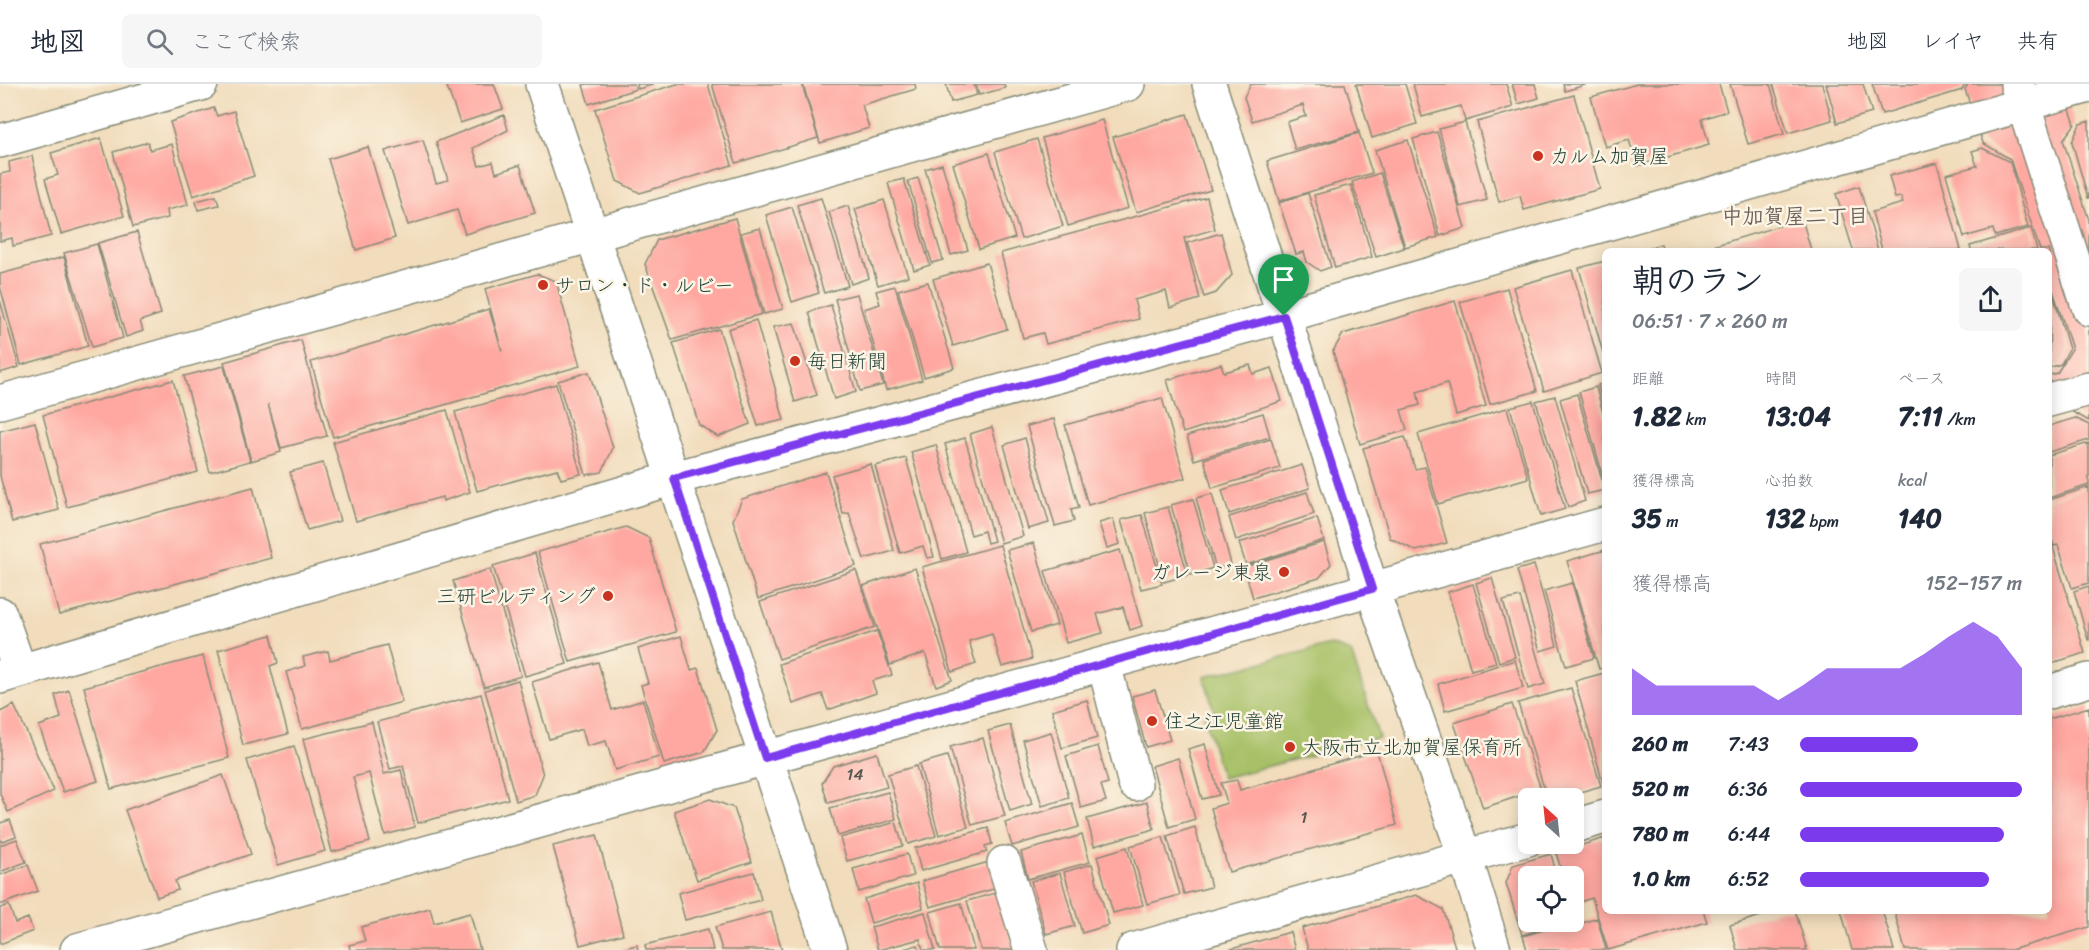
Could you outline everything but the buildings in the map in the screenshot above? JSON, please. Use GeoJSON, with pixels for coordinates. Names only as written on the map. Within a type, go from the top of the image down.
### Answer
{"type":"FeatureCollection","features":[{"type":"Feature","properties":{"kind":"street"},"geometry":{"type":"LineString","coordinates":[[0,141],[201,84]]}},
{"type":"Feature","properties":{"kind":"street"},"geometry":{"type":"LineString","coordinates":[[542,84],[830,950]]}},
{"type":"Feature","properties":{"kind":"street"},"geometry":{"type":"LineString","coordinates":[[0,402],[1128,84]]}},
{"type":"Feature","properties":{"kind":"street"},"geometry":{"type":"LineString","coordinates":[[1209,84],[1372,589],[1465,856],[1494,950]]}},
{"type":"Feature","properties":{"kind":"street"},"geometry":{"type":"LineString","coordinates":[[0,614],[10,674],[674,478],[1284,316],[2020,95],[2089,86]]}},
{"type":"Feature","properties":{"kind":"street"},"geometry":{"type":"LineString","coordinates":[[2020,95],[2089,309]]}},
{"type":"Feature","properties":{"kind":"street"},"geometry":{"type":"LineString","coordinates":[[2052,399],[2089,388]]}},
{"type":"Feature","properties":{"kind":"street"},"geometry":{"type":"LineString","coordinates":[[77,950],[1602,525]]}},
{"type":"Feature","properties":{"kind":"street"},"geometry":{"type":"LineString","coordinates":[[1104,664],[1135,784]]}},
{"type":"Feature","properties":{"kind":"street"},"geometry":{"type":"LineString","coordinates":[[2052,691],[2089,680]]}},
{"type":"Feature","properties":{"kind":"street"},"geometry":{"type":"LineString","coordinates":[[1584,823],[1602,818]]}},
{"type":"Feature","properties":{"kind":"street"},"geometry":{"type":"LineString","coordinates":[[1133,950],[1518,842]]}},
{"type":"Feature","properties":{"kind":"street"},"geometry":{"type":"LineString","coordinates":[[1004,862],[1031,950]]}},
{"type":"Feature","properties":{"kind":"green space"},"geometry":{"type":"Polygon","coordinates":[[[1330,645],[1351,652],[1379,738],[1222,778],[1204,715],[1214,711],[1204,677],[1330,645]]]}},
{"type":"Feature","properties":{"kind":"place","name":"カルム加賀屋"},"geometry":{"type":"Point","coordinates":[1538,156]}},
{"type":"Feature","properties":{"kind":"place","name":"サロン・ド・ルビー"},"geometry":{"type":"Point","coordinates":[543,285]}},
{"type":"Feature","properties":{"kind":"place","name":"毎日新聞"},"geometry":{"type":"Point","coordinates":[795,361]}},
{"type":"Feature","properties":{"kind":"place","name":"ガレージ東泉"},"geometry":{"type":"Point","coordinates":[1284,572]}},
{"type":"Feature","properties":{"kind":"place","name":"三研ビルディング"},"geometry":{"type":"Point","coordinates":[608,596]}},
{"type":"Feature","properties":{"kind":"place","name":"住之江児童館"},"geometry":{"type":"Point","coordinates":[1152,721]}},
{"type":"Feature","properties":{"kind":"place","name":"大阪市立北加賀屋保育所"},"geometry":{"type":"Point","coordinates":[1290,747]}},
{"type":"Feature","properties":{"kind":"district","name":"中加賀屋二丁目"},"geometry":{"type":"Point","coordinates":[1795,216]}},
{"type":"Feature","properties":{"kind":"route"},"geometry":{"type":"LineString","coordinates":[[1284,316],[1372,589],[765,758],[674,478],[1284,316]]}}]}
